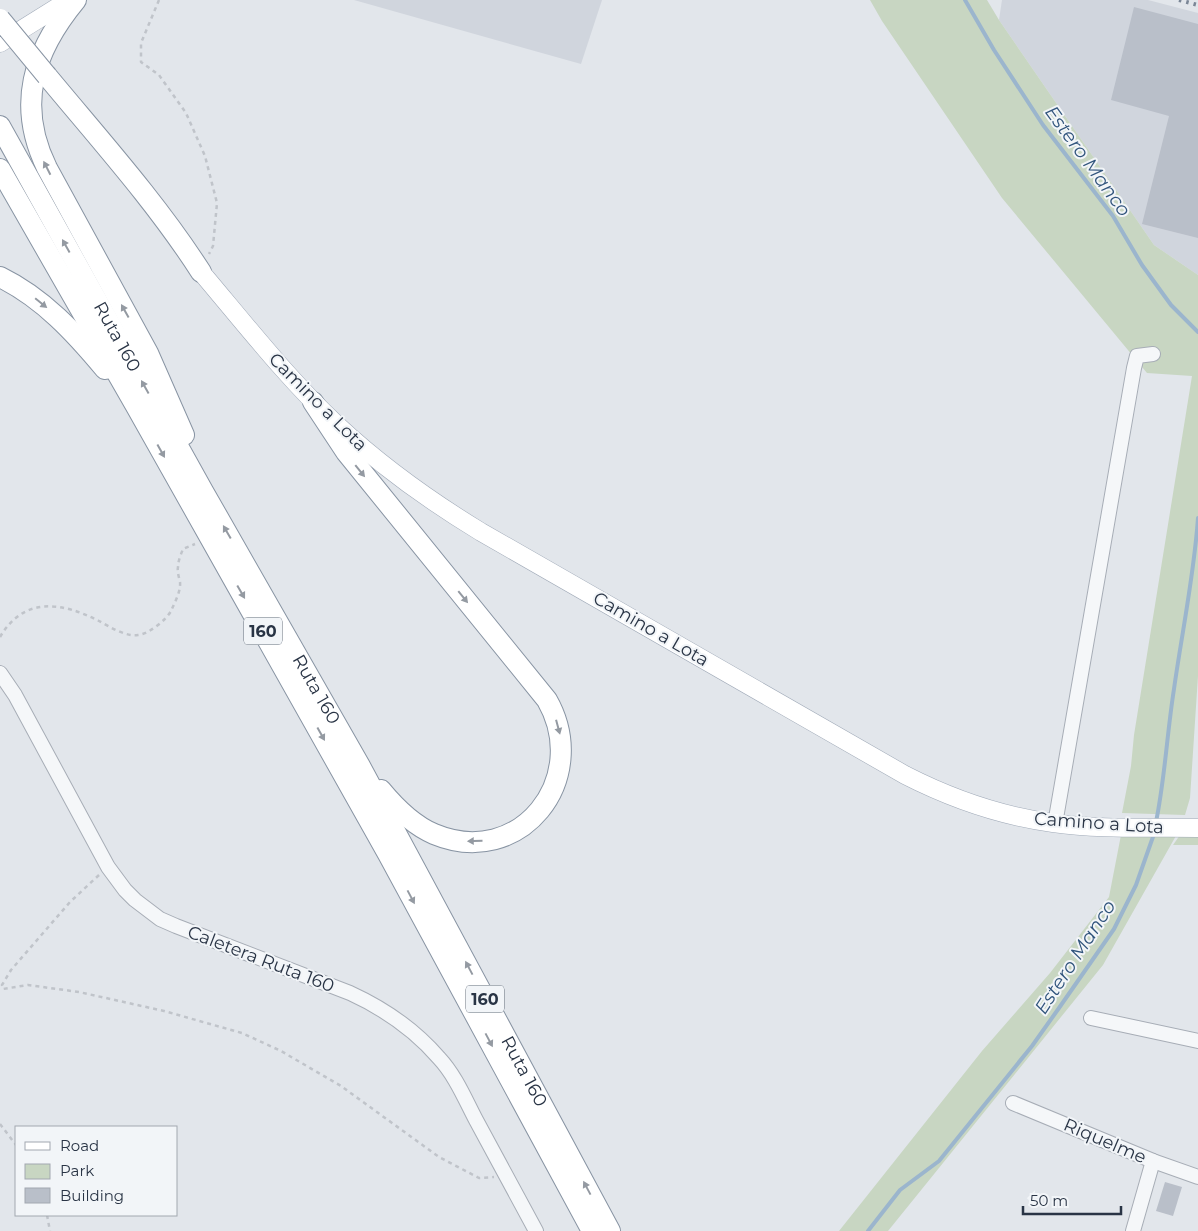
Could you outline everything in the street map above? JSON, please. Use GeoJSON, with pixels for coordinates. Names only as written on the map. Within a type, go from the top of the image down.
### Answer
{"type":"FeatureCollection","features":[{"type":"Feature","properties":{"kind":"highway"},"geometry":{"type":"LineString","coordinates":[[76,0],[47,42],[36,68],[31,110],[35,140],[47,168],[148,353],[179,422],[203,491]]}},
{"type":"Feature","properties":{"kind":"highway"},"geometry":{"type":"LineString","coordinates":[[0,19],[46,83],[156,224],[201,272]]}},
{"type":"Feature","properties":{"kind":"highway"},"geometry":{"type":"LineString","coordinates":[[0,38],[46,83]]}},
{"type":"Feature","properties":{"kind":"highway","name":"Ruta 160"},"geometry":{"type":"LineString","coordinates":[[0,126],[203,491],[360,766],[610,1231]]}},
{"type":"Feature","properties":{"kind":"highway","name":"Ruta 160"},"geometry":{"type":"LineString","coordinates":[[0,169],[388,854],[592,1231]]}},
{"type":"Feature","properties":{"kind":"highway"},"geometry":{"type":"LineString","coordinates":[[0,277],[30,295],[60,320],[97,359],[137,408]]}},
{"type":"Feature","properties":{"kind":"highway"},"geometry":{"type":"LineString","coordinates":[[313,402],[346,452],[546,700],[557,721],[561,744],[560,766],[557,776],[549,795],[538,812],[529,822],[511,834],[479,842],[445,838],[423,829],[397,808],[360,766]]}},
{"type":"Feature","properties":{"kind":"main road"},"geometry":{"type":"LineString","coordinates":[[0,42],[69,0]]}},
{"type":"Feature","properties":{"kind":"main road","name":"Camino a Lota"},"geometry":{"type":"LineString","coordinates":[[201,272],[313,402],[364,449],[420,492],[450,513],[905,775],[948,795],[993,811],[1055,824],[1191,828]]}},
{"type":"Feature","properties":{"kind":"street"},"geometry":{"type":"LineString","coordinates":[[1055,824],[1134,368],[1137,356],[1153,354]]}},
{"type":"Feature","properties":{"kind":"street","name":"Caletera Ruta 160"},"geometry":{"type":"LineString","coordinates":[[0,673],[15,695],[108,867],[134,900],[160,919],[350,993],[375,1005],[399,1020],[441,1060],[459,1088],[536,1231]]}},
{"type":"Feature","properties":{"kind":"street"},"geometry":{"type":"LineString","coordinates":[[1091,1018],[1198,1040]]}},
{"type":"Feature","properties":{"kind":"street","name":"Riquelme"},"geometry":{"type":"LineString","coordinates":[[1013,1103],[1153,1161],[1198,1177]]}},
{"type":"Feature","properties":{"kind":"street"},"geometry":{"type":"LineString","coordinates":[[1133,1231],[1153,1161]]}},
{"type":"Feature","properties":{"kind":"path"},"geometry":{"type":"LineString","coordinates":[[159,0],[141,43],[141,62],[158,75],[186,113],[205,156],[217,203],[213,246],[201,272]]}},
{"type":"Feature","properties":{"kind":"path"},"geometry":{"type":"LineString","coordinates":[[0,637],[7,625],[24,610],[44,606],[59,607],[80,613],[118,631],[138,635],[158,625],[170,613],[177,598],[180,585],[177,568],[183,549],[210,539]]}},
{"type":"Feature","properties":{"kind":"path"},"geometry":{"type":"LineString","coordinates":[[0,992],[11,970],[70,902],[108,867]]}},
{"type":"Feature","properties":{"kind":"path"},"geometry":{"type":"LineString","coordinates":[[3,988],[28,985],[79,992],[164,1011],[242,1033],[281,1051],[341,1086],[439,1157],[479,1178],[493,1177],[504,1171]]}},
{"type":"Feature","properties":{"kind":"path"},"geometry":{"type":"LineString","coordinates":[[0,1124],[15,1144]]}},
{"type":"Feature","properties":{"kind":"path"},"geometry":{"type":"LineString","coordinates":[[47,1216],[50,1231]]}},
{"type":"Feature","properties":{"kind":"shaded area"},"geometry":{"type":"Polygon","coordinates":[[[354,0],[602,0],[581,64],[354,0]]]}},
{"type":"Feature","properties":{"kind":"shaded area"},"geometry":{"type":"Polygon","coordinates":[[[1002,0],[1148,0],[1198,13],[1198,275],[1154,245],[999,20],[1002,0]]]}},
{"type":"Feature","properties":{"kind":"green space"},"geometry":{"type":"Polygon","coordinates":[[[870,0],[987,0],[1154,245],[1198,275],[1198,676],[1190,798],[1185,815],[1122,813],[1192,376],[1147,373],[1002,198],[882,21],[870,0]]]}},
{"type":"Feature","properties":{"kind":"green space"},"geometry":{"type":"Polygon","coordinates":[[[1177,834],[1103,965],[888,1231],[839,1231],[982,1051],[1050,973],[1109,897],[1121,835],[1177,834]]]}},
{"type":"Feature","properties":{"kind":"green space"},"geometry":{"type":"Polygon","coordinates":[[[1180,835],[1198,835],[1198,845],[1173,845],[1180,835]]]}},
{"type":"Feature","properties":{"kind":"building"},"geometry":{"type":"Polygon","coordinates":[[[1134,7],[1198,24],[1198,238],[1142,224],[1169,116],[1111,100],[1134,7]]]}},
{"type":"Feature","properties":{"kind":"building"},"geometry":{"type":"Polygon","coordinates":[[[1165,1182],[1182,1187],[1173,1216],[1156,1211],[1165,1182]]]}},
{"type":"Feature","properties":{"kind":"waterway","name":"Estero Manco"},"geometry":{"type":"LineString","coordinates":[[965,0],[994,50],[1043,125],[1113,216],[1142,265],[1171,305],[1198,332]]}},
{"type":"Feature","properties":{"kind":"waterway","name":"Estero Manco"},"geometry":{"type":"LineString","coordinates":[[1156,822],[1191,583],[1198,518]]}},
{"type":"Feature","properties":{"kind":"waterway","name":"Estero Manco"},"geometry":{"type":"LineString","coordinates":[[868,1231],[900,1190],[939,1161],[1032,1046],[1114,929],[1136,885],[1154,834]]}},
{"type":"Feature","properties":{"kind":"railway"},"geometry":{"type":"LineString","coordinates":[[1179,0],[1198,5]]}}]}
